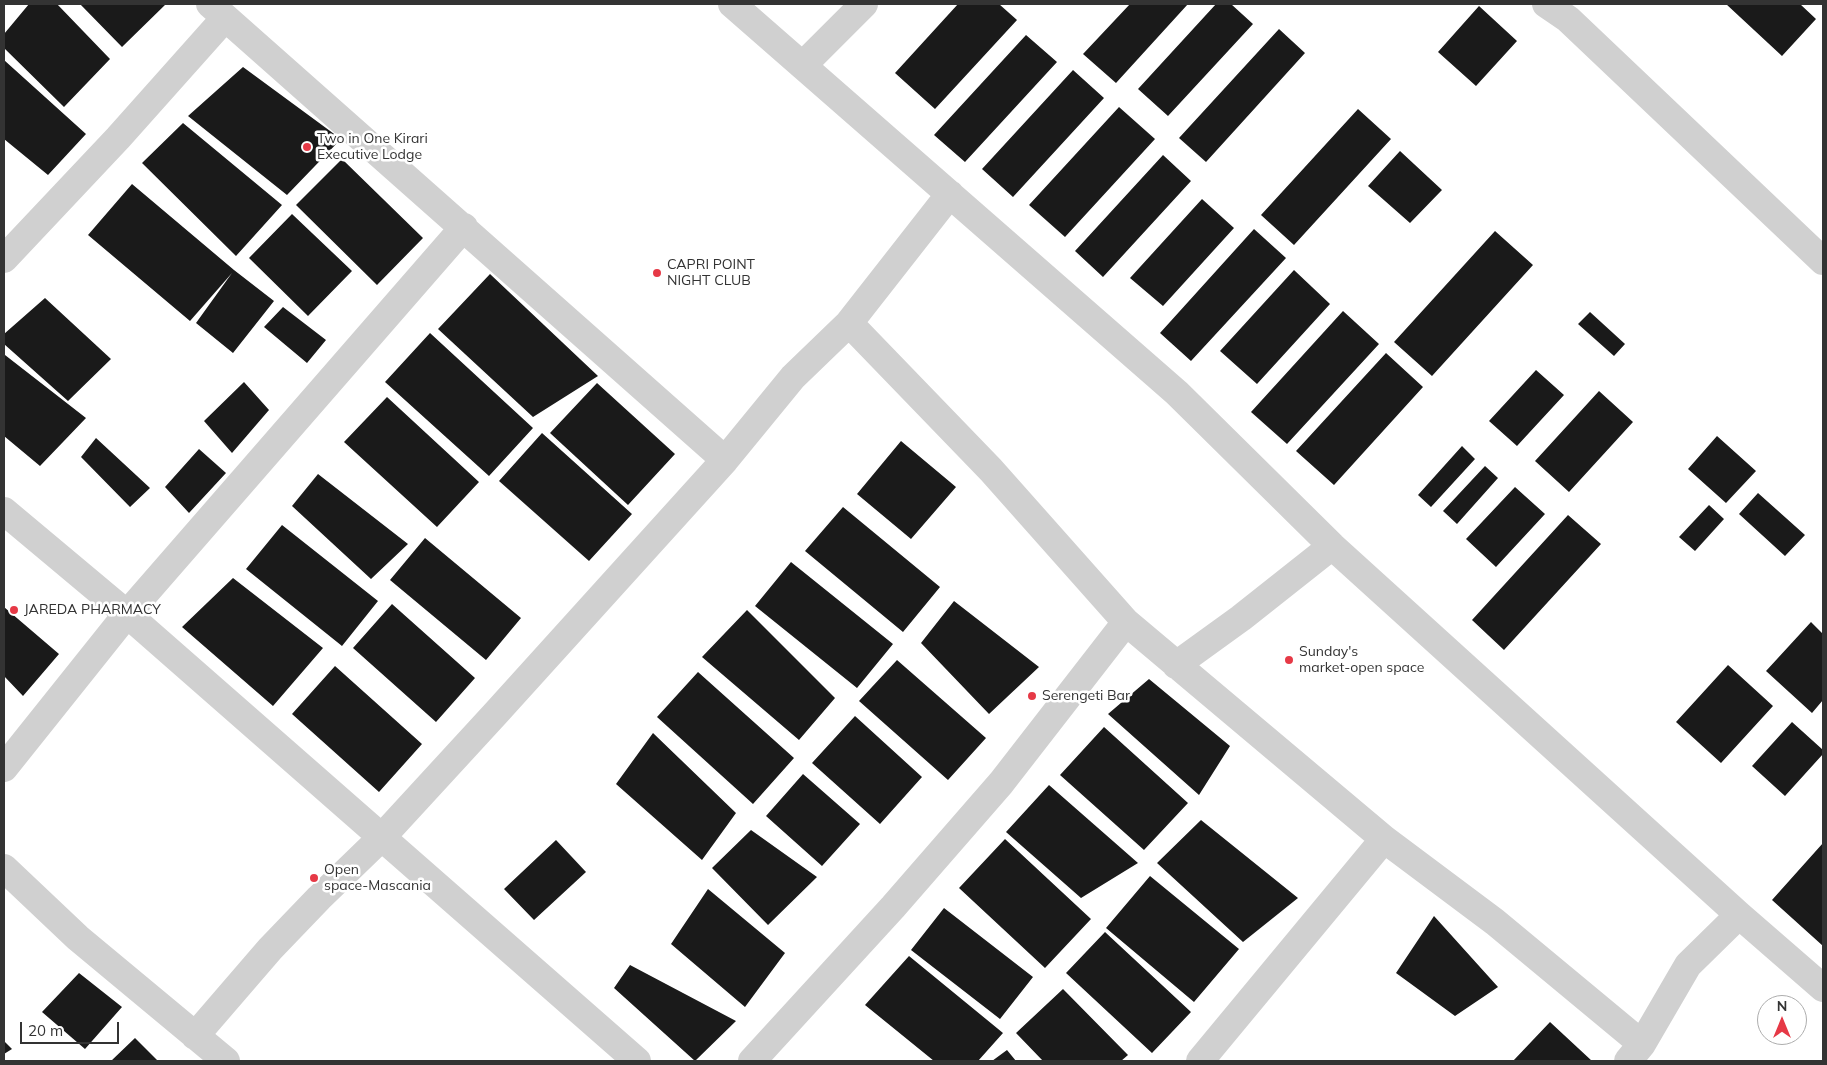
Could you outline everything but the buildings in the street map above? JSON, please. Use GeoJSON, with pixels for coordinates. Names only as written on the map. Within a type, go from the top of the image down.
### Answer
{"type":"FeatureCollection","features":[{"type":"Feature","properties":{"kind":"street"},"geometry":{"type":"LineString","coordinates":[[732,4],[1177,393],[1332,546],[1739,915],[1823,988]]}},
{"type":"Feature","properties":{"kind":"street"},"geometry":{"type":"LineString","coordinates":[[803,65],[864,4]]}},
{"type":"Feature","properties":{"kind":"street"},"geometry":{"type":"LineString","coordinates":[[1546,4],[1576,11],[1823,261]]}},
{"type":"Feature","properties":{"kind":"street"},"geometry":{"type":"LineString","coordinates":[[4,259],[118,138],[218,11],[464,227],[724,460]]}},
{"type":"Feature","properties":{"kind":"street"},"geometry":{"type":"LineString","coordinates":[[195,1036],[276,942],[382,837],[724,460],[793,377],[849,323],[950,194]]}},
{"type":"Feature","properties":{"kind":"street"},"geometry":{"type":"LineString","coordinates":[[4,768],[127,614],[464,227]]}},
{"type":"Feature","properties":{"kind":"street"},"geometry":{"type":"LineString","coordinates":[[849,323],[991,470],[1126,622],[1384,839],[1494,922],[1635,1053],[1688,965],[1739,915]]}},
{"type":"Feature","properties":{"kind":"street"},"geometry":{"type":"LineString","coordinates":[[4,511],[127,614],[637,1061]]}},
{"type":"Feature","properties":{"kind":"street"},"geometry":{"type":"LineString","coordinates":[[1176,665],[1241,618],[1332,546]]}},
{"type":"Feature","properties":{"kind":"street"},"geometry":{"type":"LineString","coordinates":[[752,1061],[893,907],[1001,783],[1126,622]]}},
{"type":"Feature","properties":{"kind":"street"},"geometry":{"type":"LineString","coordinates":[[1200,1061],[1384,839]]}},
{"type":"Feature","properties":{"kind":"street"},"geometry":{"type":"LineString","coordinates":[[4,868],[78,938],[226,1061]]}},
{"type":"Feature","properties":{"kind":"place","name":"Two in One Kirari Executive Lodge"},"geometry":{"type":"Point","coordinates":[307,147]}},
{"type":"Feature","properties":{"kind":"place","name":"CAPRI POINT NIGHT CLUB"},"geometry":{"type":"Point","coordinates":[657,273]}},
{"type":"Feature","properties":{"kind":"place","name":"JAREDA PHARMACY"},"geometry":{"type":"Point","coordinates":[14,610]}},
{"type":"Feature","properties":{"kind":"place","name":"Sunday's market-open space"},"geometry":{"type":"Point","coordinates":[1289,660]}},
{"type":"Feature","properties":{"kind":"place","name":"Serengeti Bar"},"geometry":{"type":"Point","coordinates":[1032,696]}},
{"type":"Feature","properties":{"kind":"place","name":"Open space-Mascania"},"geometry":{"type":"Point","coordinates":[314,878]}}]}
